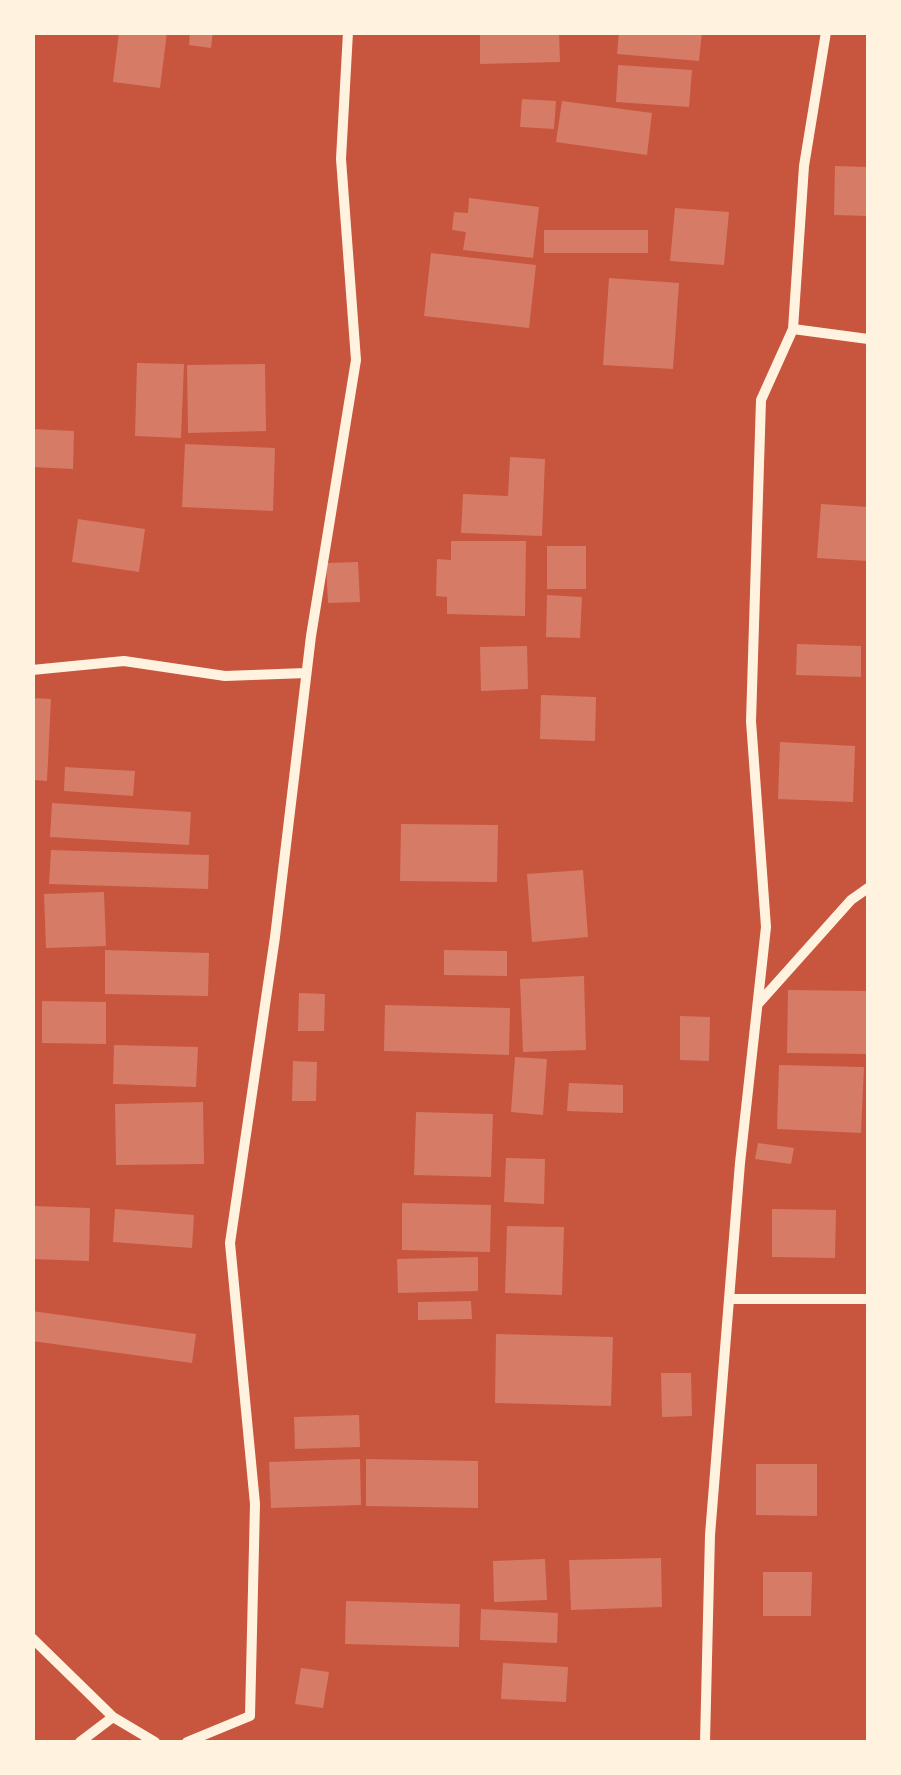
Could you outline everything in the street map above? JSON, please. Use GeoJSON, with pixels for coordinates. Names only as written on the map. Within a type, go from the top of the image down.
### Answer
{"type":"FeatureCollection","features":[{"type":"Feature","properties":{"kind":"street"},"geometry":{"type":"LineString","coordinates":[[187,1742],[250,1716],[255,1504],[230,1243],[276,937],[306,673],[356,360],[341,159],[348,32]]}},
{"type":"Feature","properties":{"kind":"street"},"geometry":{"type":"LineString","coordinates":[[705,1742],[710,1534],[740,1163],[766,927],[751,721],[761,400],[793,329],[804,166],[826,32]]}},
{"type":"Feature","properties":{"kind":"street"},"geometry":{"type":"LineString","coordinates":[[793,329],[868,339]]}},
{"type":"Feature","properties":{"kind":"street"},"geometry":{"type":"LineString","coordinates":[[32,670],[124,661],[225,676],[306,673]]}},
{"type":"Feature","properties":{"kind":"street"},"geometry":{"type":"LineString","coordinates":[[757,1005],[851,900],[868,888]]}},
{"type":"Feature","properties":{"kind":"street"},"geometry":{"type":"LineString","coordinates":[[730,1299],[868,1299]]}},
{"type":"Feature","properties":{"kind":"street"},"geometry":{"type":"LineString","coordinates":[[32,1638],[113,1717],[154,1742]]}},
{"type":"Feature","properties":{"kind":"street"},"geometry":{"type":"LineString","coordinates":[[80,1742],[113,1717]]}},
{"type":"Feature","properties":{"kind":"building"},"geometry":{"type":"Polygon","coordinates":[[[119,32],[167,32],[160,88],[113,82],[119,32]]]}},
{"type":"Feature","properties":{"kind":"building"},"geometry":{"type":"Polygon","coordinates":[[[190,32],[213,32],[211,48],[189,45],[190,32]]]}},
{"type":"Feature","properties":{"kind":"building"},"geometry":{"type":"Polygon","coordinates":[[[480,32],[559,32],[560,62],[480,64],[480,32]]]}},
{"type":"Feature","properties":{"kind":"building"},"geometry":{"type":"Polygon","coordinates":[[[619,32],[702,32],[699,61],[617,54],[619,32]]]}},
{"type":"Feature","properties":{"kind":"building"},"geometry":{"type":"Polygon","coordinates":[[[618,65],[692,70],[689,107],[616,102],[618,65]]]}},
{"type":"Feature","properties":{"kind":"building"},"geometry":{"type":"Polygon","coordinates":[[[522,99],[556,101],[554,129],[520,127],[522,99]]]}},
{"type":"Feature","properties":{"kind":"building"},"geometry":{"type":"Polygon","coordinates":[[[562,101],[652,113],[647,155],[556,142],[562,101]]]}},
{"type":"Feature","properties":{"kind":"building"},"geometry":{"type":"Polygon","coordinates":[[[835,166],[868,167],[868,216],[834,215],[835,166]]]}},
{"type":"Feature","properties":{"kind":"building"},"geometry":{"type":"Polygon","coordinates":[[[469,198],[539,207],[533,258],[463,250],[466,232],[452,230],[454,212],[468,213],[469,198]]]}},
{"type":"Feature","properties":{"kind":"building"},"geometry":{"type":"Polygon","coordinates":[[[675,208],[729,212],[724,265],[670,261],[675,208]]]}},
{"type":"Feature","properties":{"kind":"building"},"geometry":{"type":"Polygon","coordinates":[[[544,230],[648,230],[648,253],[544,253],[544,230]]]}},
{"type":"Feature","properties":{"kind":"building"},"geometry":{"type":"Polygon","coordinates":[[[431,253],[536,265],[529,328],[424,316],[431,253]]]}},
{"type":"Feature","properties":{"kind":"building"},"geometry":{"type":"Polygon","coordinates":[[[609,278],[679,283],[673,369],[603,365],[609,278]]]}},
{"type":"Feature","properties":{"kind":"building"},"geometry":{"type":"Polygon","coordinates":[[[137,363],[184,364],[181,438],[135,436],[137,363]]]}},
{"type":"Feature","properties":{"kind":"building"},"geometry":{"type":"Polygon","coordinates":[[[265,364],[266,431],[188,433],[187,365],[265,364]]]}},
{"type":"Feature","properties":{"kind":"building"},"geometry":{"type":"Polygon","coordinates":[[[32,429],[74,431],[73,469],[32,467],[32,429]]]}},
{"type":"Feature","properties":{"kind":"building"},"geometry":{"type":"Polygon","coordinates":[[[185,444],[275,448],[273,511],[182,507],[185,444]]]}},
{"type":"Feature","properties":{"kind":"building"},"geometry":{"type":"Polygon","coordinates":[[[510,457],[545,459],[542,536],[461,533],[463,494],[508,496],[510,457]]]}},
{"type":"Feature","properties":{"kind":"building"},"geometry":{"type":"Polygon","coordinates":[[[821,504],[868,507],[868,561],[817,558],[821,504]]]}},
{"type":"Feature","properties":{"kind":"building"},"geometry":{"type":"Polygon","coordinates":[[[78,519],[145,529],[139,572],[72,562],[78,519]]]}},
{"type":"Feature","properties":{"kind":"building"},"geometry":{"type":"Polygon","coordinates":[[[451,541],[526,541],[525,616],[447,614],[447,597],[436,596],[437,559],[451,560],[451,541]]]}},
{"type":"Feature","properties":{"kind":"building"},"geometry":{"type":"Polygon","coordinates":[[[547,546],[586,546],[586,589],[547,589],[547,546]]]}},
{"type":"Feature","properties":{"kind":"building"},"geometry":{"type":"Polygon","coordinates":[[[358,562],[360,602],[328,603],[326,563],[358,562]]]}},
{"type":"Feature","properties":{"kind":"building"},"geometry":{"type":"Polygon","coordinates":[[[547,595],[582,597],[580,638],[546,637],[547,595]]]}},
{"type":"Feature","properties":{"kind":"building"},"geometry":{"type":"Polygon","coordinates":[[[797,644],[861,646],[861,677],[796,675],[797,644]]]}},
{"type":"Feature","properties":{"kind":"building"},"geometry":{"type":"Polygon","coordinates":[[[527,646],[528,689],[481,691],[480,647],[527,646]]]}},
{"type":"Feature","properties":{"kind":"building"},"geometry":{"type":"Polygon","coordinates":[[[541,695],[596,697],[595,741],[540,739],[541,695]]]}},
{"type":"Feature","properties":{"kind":"building"},"geometry":{"type":"Polygon","coordinates":[[[32,698],[51,699],[47,781],[32,780],[32,698]]]}},
{"type":"Feature","properties":{"kind":"building"},"geometry":{"type":"Polygon","coordinates":[[[780,742],[855,746],[853,802],[778,799],[780,742]]]}},
{"type":"Feature","properties":{"kind":"building"},"geometry":{"type":"Polygon","coordinates":[[[65,767],[135,771],[133,796],[64,791],[65,767]]]}},
{"type":"Feature","properties":{"kind":"building"},"geometry":{"type":"Polygon","coordinates":[[[52,803],[191,812],[189,845],[50,837],[52,803]]]}},
{"type":"Feature","properties":{"kind":"building"},"geometry":{"type":"Polygon","coordinates":[[[401,824],[498,825],[497,882],[400,881],[401,824]]]}},
{"type":"Feature","properties":{"kind":"building"},"geometry":{"type":"Polygon","coordinates":[[[51,850],[209,855],[208,889],[49,884],[51,850]]]}},
{"type":"Feature","properties":{"kind":"building"},"geometry":{"type":"Polygon","coordinates":[[[583,870],[588,937],[532,942],[527,874],[583,870]]]}},
{"type":"Feature","properties":{"kind":"building"},"geometry":{"type":"Polygon","coordinates":[[[104,892],[106,946],[46,948],[44,894],[104,892]]]}},
{"type":"Feature","properties":{"kind":"building"},"geometry":{"type":"Polygon","coordinates":[[[105,950],[209,953],[208,996],[105,994],[105,950]]]}},
{"type":"Feature","properties":{"kind":"building"},"geometry":{"type":"Polygon","coordinates":[[[444,950],[507,951],[507,976],[444,975],[444,950]]]}},
{"type":"Feature","properties":{"kind":"building"},"geometry":{"type":"Polygon","coordinates":[[[584,976],[586,1050],[523,1052],[520,979],[584,976]]]}},
{"type":"Feature","properties":{"kind":"building"},"geometry":{"type":"Polygon","coordinates":[[[788,990],[868,991],[868,1054],[787,1053],[788,990]]]}},
{"type":"Feature","properties":{"kind":"building"},"geometry":{"type":"Polygon","coordinates":[[[299,993],[325,994],[324,1031],[298,1031],[299,993]]]}},
{"type":"Feature","properties":{"kind":"building"},"geometry":{"type":"Polygon","coordinates":[[[42,1001],[106,1002],[106,1044],[42,1043],[42,1001]]]}},
{"type":"Feature","properties":{"kind":"building"},"geometry":{"type":"Polygon","coordinates":[[[385,1005],[510,1008],[509,1055],[384,1051],[385,1005]]]}},
{"type":"Feature","properties":{"kind":"building"},"geometry":{"type":"Polygon","coordinates":[[[680,1016],[710,1017],[709,1061],[680,1060],[680,1016]]]}},
{"type":"Feature","properties":{"kind":"building"},"geometry":{"type":"Polygon","coordinates":[[[114,1045],[198,1047],[196,1087],[113,1084],[114,1045]]]}},
{"type":"Feature","properties":{"kind":"building"},"geometry":{"type":"Polygon","coordinates":[[[515,1057],[547,1059],[543,1115],[511,1112],[515,1057]]]}},
{"type":"Feature","properties":{"kind":"building"},"geometry":{"type":"Polygon","coordinates":[[[293,1061],[317,1062],[316,1101],[292,1101],[293,1061]]]}},
{"type":"Feature","properties":{"kind":"building"},"geometry":{"type":"Polygon","coordinates":[[[779,1065],[864,1067],[861,1133],[777,1129],[779,1065]]]}},
{"type":"Feature","properties":{"kind":"building"},"geometry":{"type":"Polygon","coordinates":[[[569,1083],[623,1085],[623,1113],[567,1111],[569,1083]]]}},
{"type":"Feature","properties":{"kind":"building"},"geometry":{"type":"Polygon","coordinates":[[[203,1102],[204,1164],[116,1165],[115,1104],[203,1102]]]}},
{"type":"Feature","properties":{"kind":"building"},"geometry":{"type":"Polygon","coordinates":[[[416,1112],[493,1114],[491,1177],[414,1175],[416,1112]]]}},
{"type":"Feature","properties":{"kind":"building"},"geometry":{"type":"Polygon","coordinates":[[[758,1143],[794,1148],[791,1164],[755,1159],[758,1143]]]}},
{"type":"Feature","properties":{"kind":"building"},"geometry":{"type":"Polygon","coordinates":[[[506,1158],[545,1159],[544,1204],[504,1202],[506,1158]]]}},
{"type":"Feature","properties":{"kind":"building"},"geometry":{"type":"Polygon","coordinates":[[[402,1203],[491,1205],[490,1252],[402,1250],[402,1203]]]}},
{"type":"Feature","properties":{"kind":"building"},"geometry":{"type":"Polygon","coordinates":[[[32,1206],[90,1208],[89,1261],[32,1259],[32,1206]]]}},
{"type":"Feature","properties":{"kind":"building"},"geometry":{"type":"Polygon","coordinates":[[[115,1209],[194,1215],[192,1248],[113,1242],[115,1209]]]}},
{"type":"Feature","properties":{"kind":"building"},"geometry":{"type":"Polygon","coordinates":[[[772,1209],[836,1210],[835,1258],[772,1257],[772,1209]]]}},
{"type":"Feature","properties":{"kind":"building"},"geometry":{"type":"Polygon","coordinates":[[[507,1226],[564,1227],[562,1295],[505,1293],[507,1226]]]}},
{"type":"Feature","properties":{"kind":"building"},"geometry":{"type":"Polygon","coordinates":[[[478,1257],[478,1291],[398,1293],[397,1259],[478,1257]]]}},
{"type":"Feature","properties":{"kind":"building"},"geometry":{"type":"Polygon","coordinates":[[[471,1301],[472,1319],[418,1320],[418,1302],[471,1301]]]}},
{"type":"Feature","properties":{"kind":"building"},"geometry":{"type":"Polygon","coordinates":[[[32,1311],[196,1334],[192,1363],[32,1341],[32,1311]]]}},
{"type":"Feature","properties":{"kind":"building"},"geometry":{"type":"Polygon","coordinates":[[[496,1334],[613,1337],[611,1406],[495,1403],[496,1334]]]}},
{"type":"Feature","properties":{"kind":"building"},"geometry":{"type":"Polygon","coordinates":[[[661,1373],[691,1373],[692,1416],[662,1417],[661,1373]]]}},
{"type":"Feature","properties":{"kind":"building"},"geometry":{"type":"Polygon","coordinates":[[[359,1415],[360,1447],[295,1449],[294,1417],[359,1415]]]}},
{"type":"Feature","properties":{"kind":"building"},"geometry":{"type":"Polygon","coordinates":[[[360,1459],[361,1505],[271,1508],[269,1462],[360,1459]]]}},
{"type":"Feature","properties":{"kind":"building"},"geometry":{"type":"Polygon","coordinates":[[[366,1459],[478,1461],[478,1508],[366,1506],[366,1459]]]}},
{"type":"Feature","properties":{"kind":"building"},"geometry":{"type":"Polygon","coordinates":[[[756,1464],[817,1464],[817,1516],[756,1515],[756,1464]]]}},
{"type":"Feature","properties":{"kind":"building"},"geometry":{"type":"Polygon","coordinates":[[[661,1558],[662,1607],[571,1610],[569,1560],[661,1558]]]}},
{"type":"Feature","properties":{"kind":"building"},"geometry":{"type":"Polygon","coordinates":[[[545,1559],[547,1600],[494,1602],[493,1561],[545,1559]]]}},
{"type":"Feature","properties":{"kind":"building"},"geometry":{"type":"Polygon","coordinates":[[[763,1572],[812,1572],[811,1616],[763,1616],[763,1572]]]}},
{"type":"Feature","properties":{"kind":"building"},"geometry":{"type":"Polygon","coordinates":[[[346,1601],[460,1604],[459,1647],[345,1644],[346,1601]]]}},
{"type":"Feature","properties":{"kind":"building"},"geometry":{"type":"Polygon","coordinates":[[[481,1609],[558,1613],[557,1643],[480,1640],[481,1609]]]}},
{"type":"Feature","properties":{"kind":"building"},"geometry":{"type":"Polygon","coordinates":[[[503,1663],[568,1667],[566,1702],[501,1699],[503,1663]]]}},
{"type":"Feature","properties":{"kind":"building"},"geometry":{"type":"Polygon","coordinates":[[[301,1668],[329,1672],[323,1708],[295,1704],[301,1668]]]}}]}
